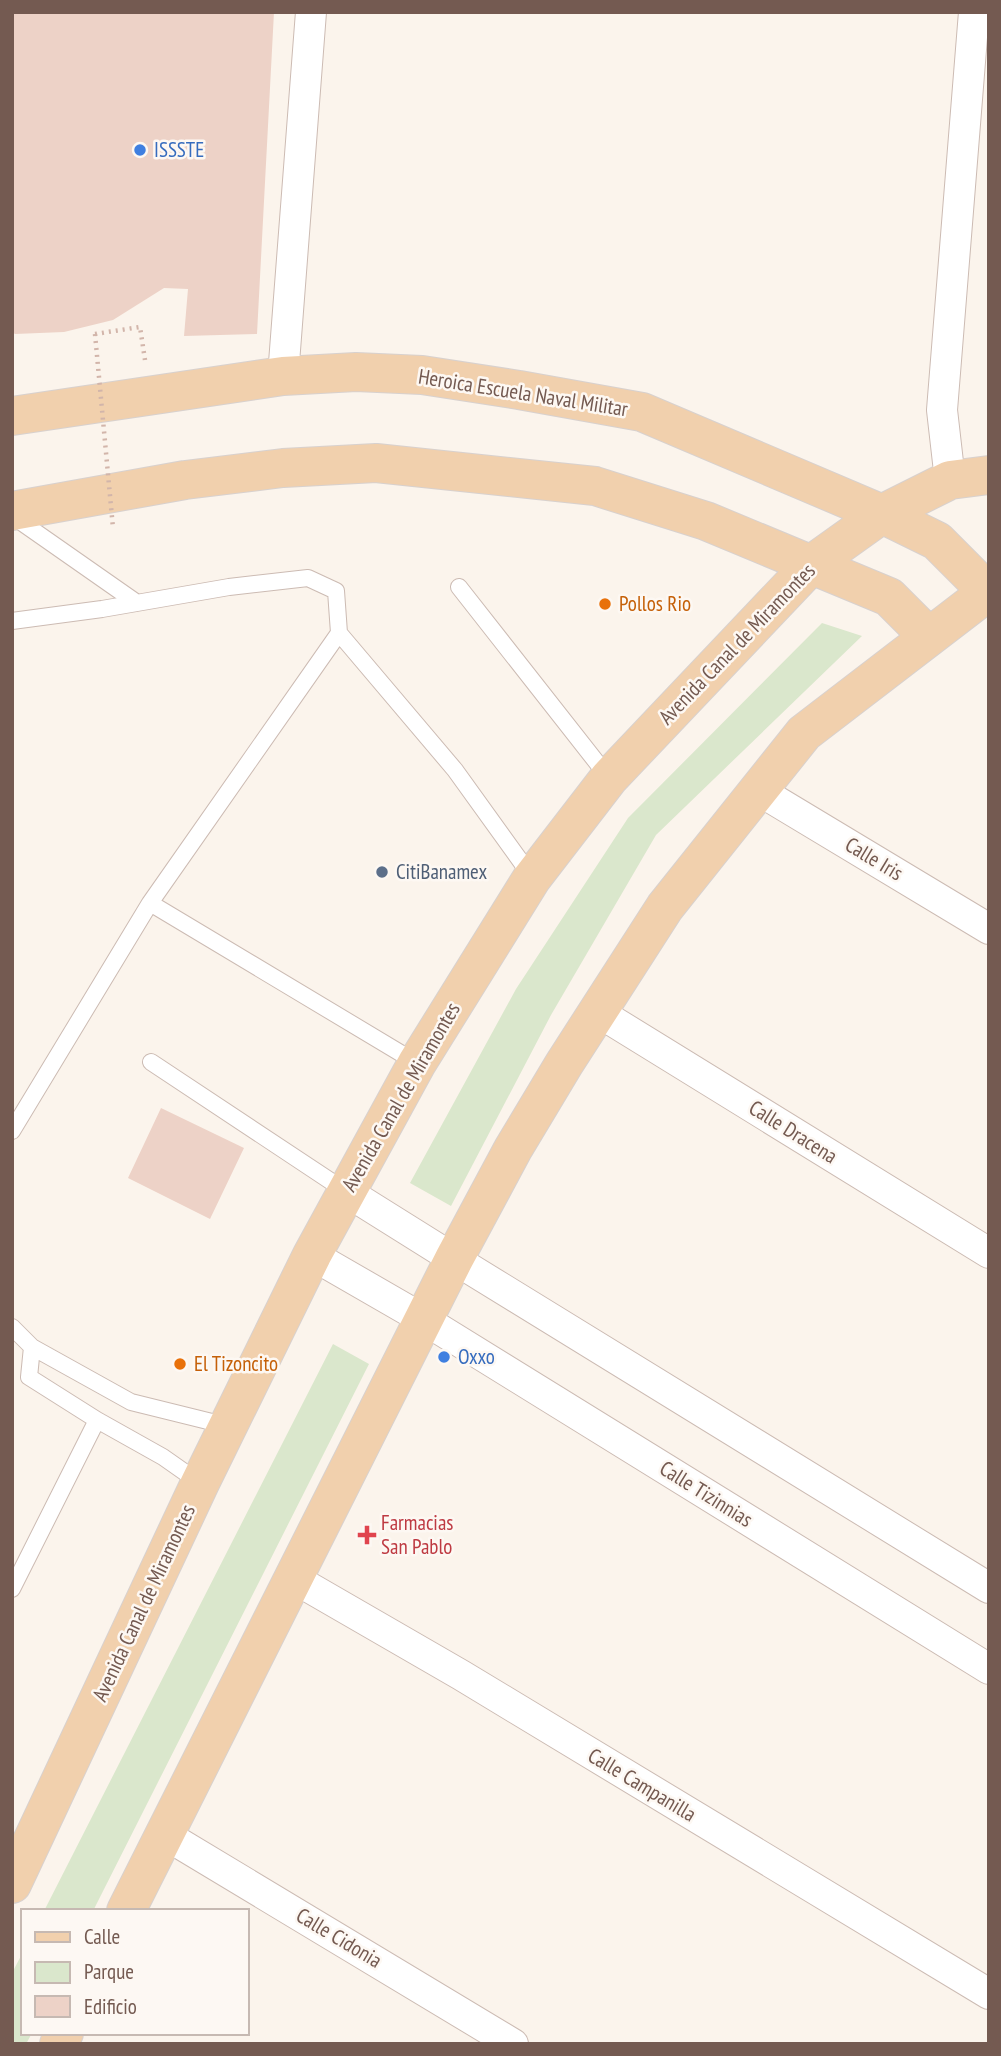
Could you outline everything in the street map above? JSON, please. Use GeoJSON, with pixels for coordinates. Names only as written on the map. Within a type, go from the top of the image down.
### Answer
{"type":"FeatureCollection","features":[{"type":"Feature","properties":{"kind":"main road","name":"Heroica Escuela Naval Militar"},"geometry":{"type":"LineString","coordinates":[[12,416],[283,376],[356,372],[422,375],[642,412],[881,514],[937,541],[988,592]]}},
{"type":"Feature","properties":{"kind":"main road"},"geometry":{"type":"LineString","coordinates":[[12,513],[185,480],[283,468],[376,463],[595,486],[706,521],[889,597],[929,637]]}},
{"type":"Feature","properties":{"kind":"main road","name":"Avenida Canal de Miramontes"},"geometry":{"type":"LineString","coordinates":[[12,1884],[200,1483],[312,1255],[417,1063],[532,878],[608,778],[812,564],[881,514],[950,480],[989,475]]}},
{"type":"Feature","properties":{"kind":"main road"},"geometry":{"type":"LineString","coordinates":[[127,1909],[423,1319],[513,1149],[564,1063],[666,907],[804,733],[988,592]]}},
{"type":"Feature","properties":{"kind":"street"},"geometry":{"type":"LineString","coordinates":[[283,376],[311,12]]}},
{"type":"Feature","properties":{"kind":"street"},"geometry":{"type":"LineString","coordinates":[[950,480],[942,410],[974,12]]}},
{"type":"Feature","properties":{"kind":"street","name":"Calle Iris"},"geometry":{"type":"LineString","coordinates":[[758,790],[989,929]]}},
{"type":"Feature","properties":{"kind":"street","name":"Calle Dracena"},"geometry":{"type":"LineString","coordinates":[[598,1012],[989,1253]]}},
{"type":"Feature","properties":{"kind":"street"},"geometry":{"type":"LineString","coordinates":[[347,1192],[989,1588]]}},
{"type":"Feature","properties":{"kind":"street","name":"Calle Tizinnias"},"geometry":{"type":"LineString","coordinates":[[312,1255],[423,1319],[989,1669]]}},
{"type":"Feature","properties":{"kind":"street","name":"Calle Campanilla"},"geometry":{"type":"LineString","coordinates":[[293,1578],[472,1682],[989,1994]]}},
{"type":"Feature","properties":{"kind":"street","name":"Calle Cidonia"},"geometry":{"type":"LineString","coordinates":[[164,1834],[513,2044]]}},
{"type":"Feature","properties":{"kind":"lane"},"geometry":{"type":"LineString","coordinates":[[12,513],[138,603]]}},
{"type":"Feature","properties":{"kind":"lane"},"geometry":{"type":"LineString","coordinates":[[12,621],[229,587],[308,578],[336,591],[339,633],[455,770],[532,878]]}},
{"type":"Feature","properties":{"kind":"lane"},"geometry":{"type":"LineString","coordinates":[[459,587],[608,778]]}},
{"type":"Feature","properties":{"kind":"lane"},"geometry":{"type":"LineString","coordinates":[[12,1131],[150,903],[339,633]]}},
{"type":"Feature","properties":{"kind":"lane"},"geometry":{"type":"LineString","coordinates":[[150,903],[417,1063]]}},
{"type":"Feature","properties":{"kind":"lane"},"geometry":{"type":"LineString","coordinates":[[151,1062],[347,1192]]}},
{"type":"Feature","properties":{"kind":"lane"},"geometry":{"type":"LineString","coordinates":[[12,1327],[32,1347],[131,1402],[228,1426]]}},
{"type":"Feature","properties":{"kind":"lane"},"geometry":{"type":"LineString","coordinates":[[32,1347],[29,1377],[163,1457],[200,1483]]}},
{"type":"Feature","properties":{"kind":"lane"},"geometry":{"type":"LineString","coordinates":[[12,1589],[97,1420]]}},
{"type":"Feature","properties":{"kind":"path"},"geometry":{"type":"LineString","coordinates":[[113,528],[95,334],[141,327],[149,396]]}},
{"type":"Feature","properties":{"kind":"green space"},"geometry":{"type":"Polygon","coordinates":[[[822,623],[862,636],[656,835],[551,1015],[451,1206],[410,1183],[516,989],[628,818],[822,623]]]}},
{"type":"Feature","properties":{"kind":"green space"},"geometry":{"type":"Polygon","coordinates":[[[333,1344],[369,1364],[94,1909],[45,1909],[333,1344]]]}},
{"type":"Feature","properties":{"kind":"green space"},"geometry":{"type":"Polygon","coordinates":[[[21,1956],[21,2035],[31,2035],[26,2044],[12,2044],[12,1973],[21,1956]]]}},
{"type":"Feature","properties":{"kind":"building","name":"ISSSTE"},"geometry":{"type":"Polygon","coordinates":[[[12,12],[274,12],[257,334],[184,336],[188,289],[164,288],[113,320],[64,332],[12,332],[12,12]]]}},
{"type":"Feature","properties":{"kind":"building"},"geometry":{"type":"Polygon","coordinates":[[[161,1108],[244,1148],[210,1219],[128,1178],[161,1108]]]}},
{"type":"Feature","properties":{"kind":"place","name":"ISSSTE"},"geometry":{"type":"Point","coordinates":[140,150]}},
{"type":"Feature","properties":{"kind":"place","name":"Pollos Rio"},"geometry":{"type":"Point","coordinates":[605,604]}},
{"type":"Feature","properties":{"kind":"place","name":"CitiBanamex"},"geometry":{"type":"Point","coordinates":[382,872]}},
{"type":"Feature","properties":{"kind":"place","name":"Oxxo"},"geometry":{"type":"Point","coordinates":[444,1357]}},
{"type":"Feature","properties":{"kind":"place","name":"El Tizoncito"},"geometry":{"type":"Point","coordinates":[180,1364]}},
{"type":"Feature","properties":{"kind":"place","name":"Farmacias San Pablo"},"geometry":{"type":"Point","coordinates":[367,1535]}}]}
